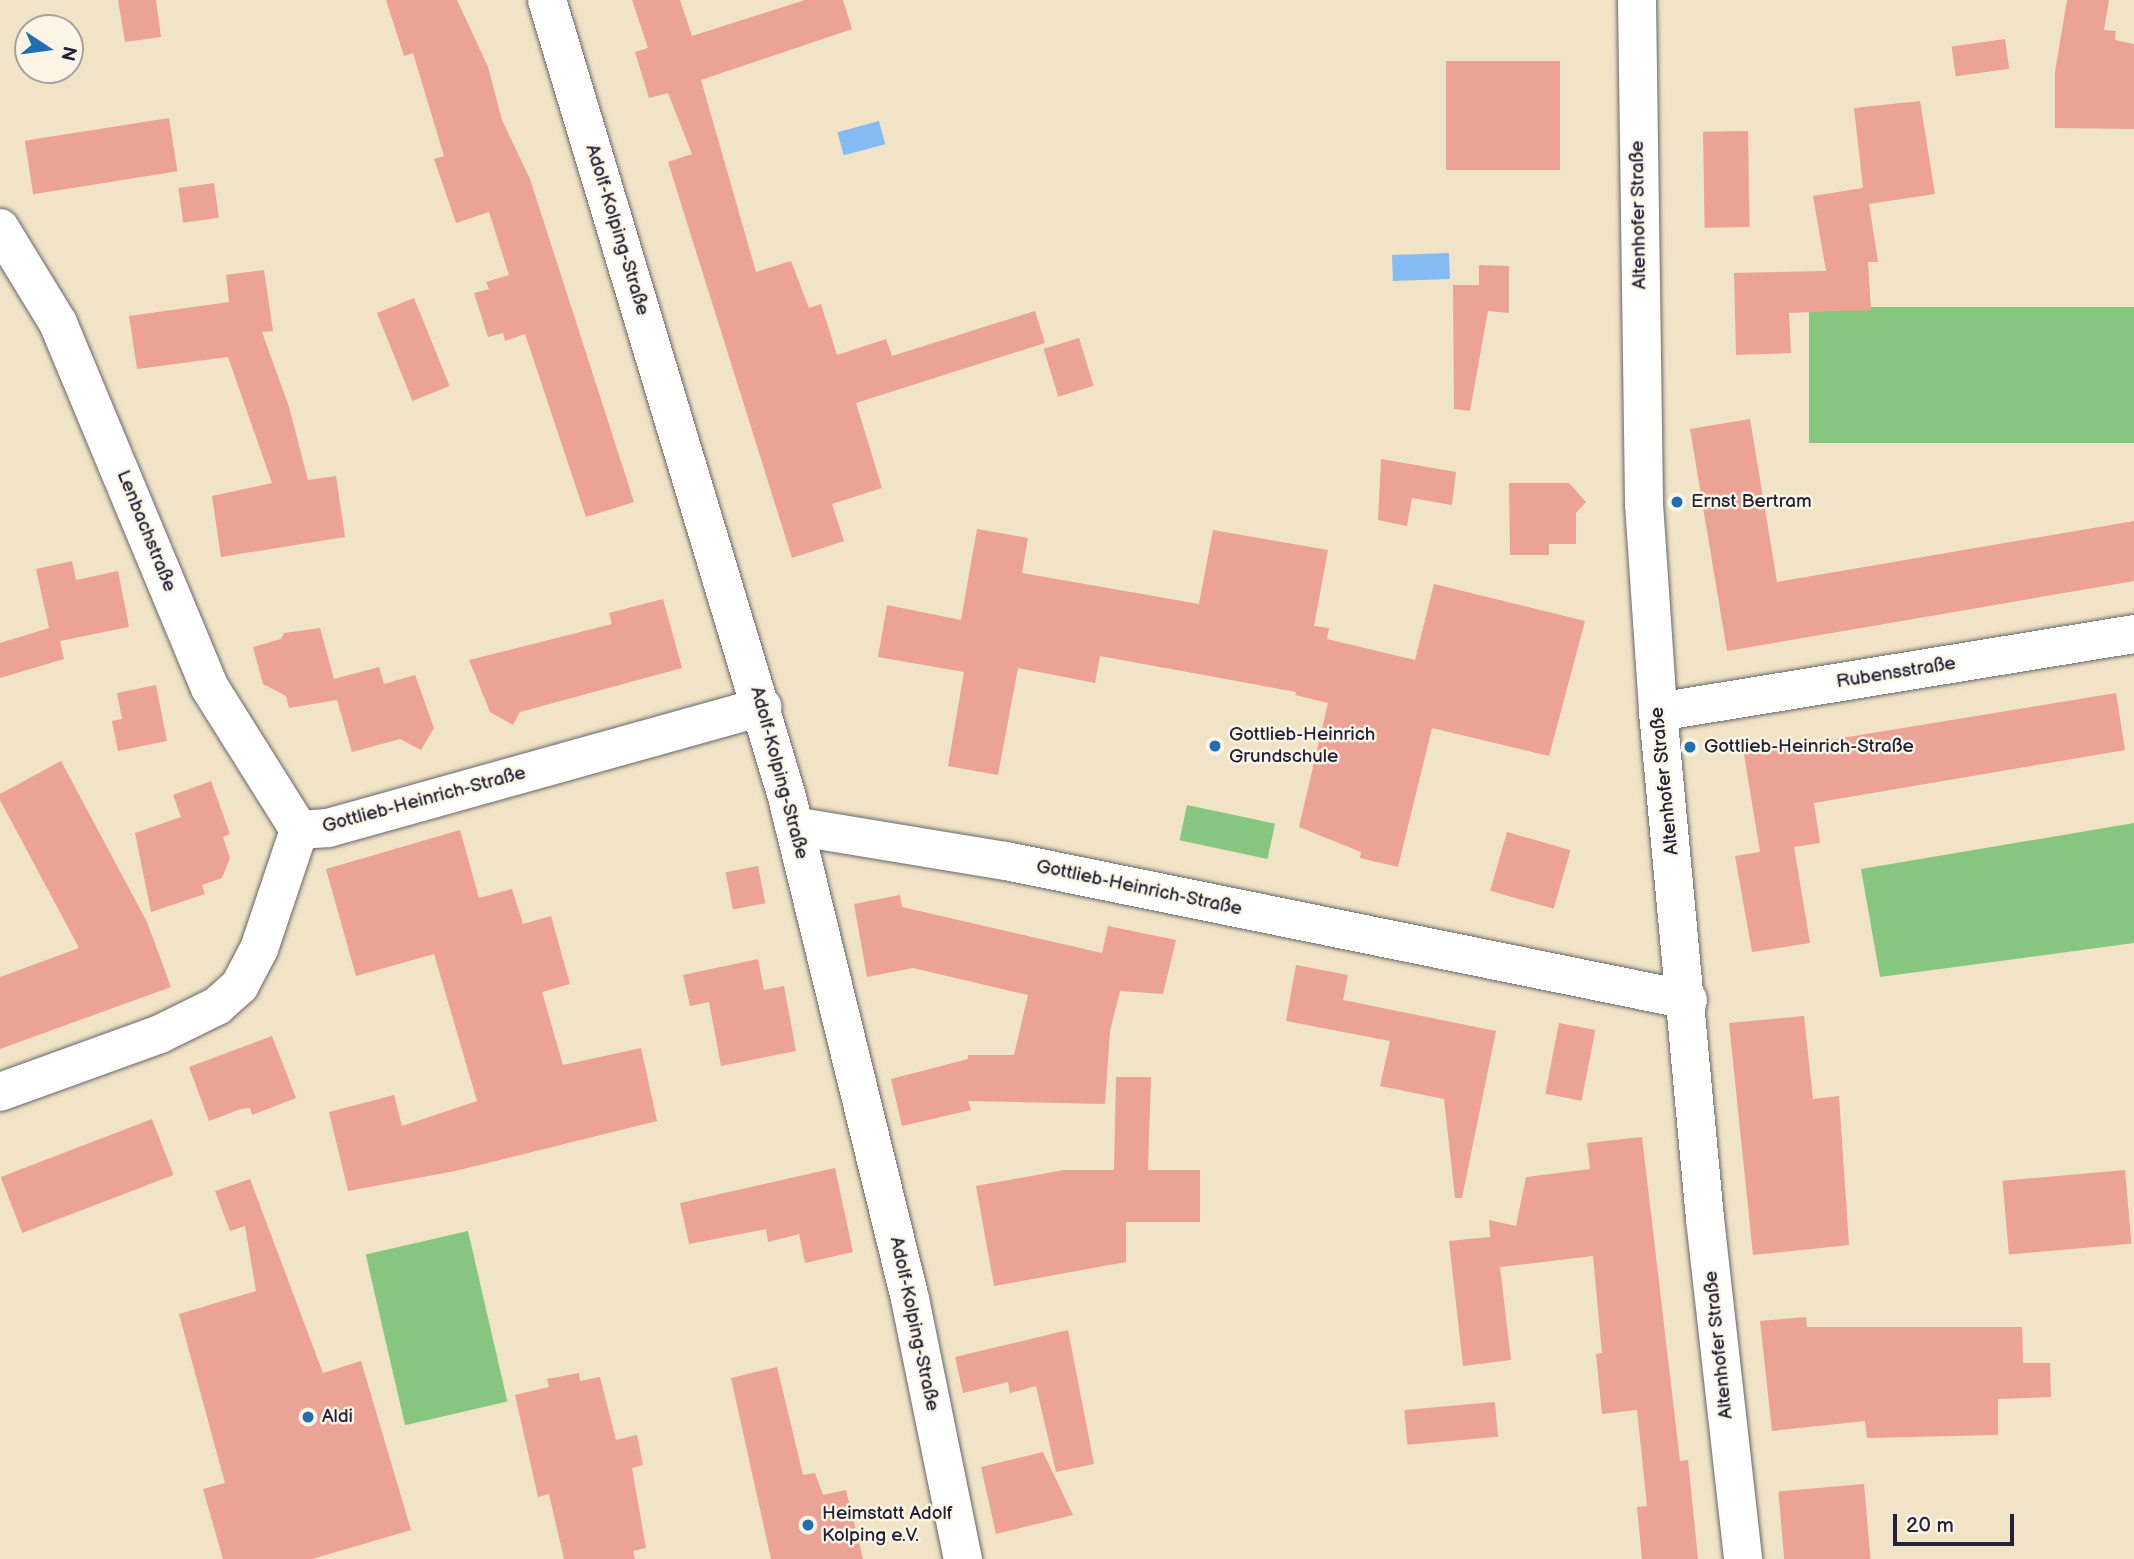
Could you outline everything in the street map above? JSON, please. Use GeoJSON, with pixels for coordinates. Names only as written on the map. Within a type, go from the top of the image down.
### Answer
{"type":"FeatureCollection","features":[{"type":"Feature","properties":{"kind":"street","name":"Adolf-Kolping-Straße"},"geometry":{"type":"LineString","coordinates":[[547,0],[762,707],[794,826],[907,1286],[962,1559]]}},
{"type":"Feature","properties":{"kind":"street","name":"Altenhofer Straße"},"geometry":{"type":"LineString","coordinates":[[1637,0],[1644,504],[1658,712],[1688,1000],[1705,1219],[1743,1559]]}},
{"type":"Feature","properties":{"kind":"street","name":"Lenbachstraße"},"geometry":{"type":"LineString","coordinates":[[0,228],[58,324],[210,688],[299,830]]}},
{"type":"Feature","properties":{"kind":"street","name":"Rubensstraße"},"geometry":{"type":"LineString","coordinates":[[1658,712],[2134,634]]}},
{"type":"Feature","properties":{"kind":"street","name":"Gottlieb-Heinrich-Straße"},"geometry":{"type":"LineString","coordinates":[[0,1092],[160,1034],[217,1006],[240,985],[258,949],[299,830],[328,828],[762,707]]}},
{"type":"Feature","properties":{"kind":"street","name":"Gottlieb-Heinrich-Straße"},"geometry":{"type":"LineString","coordinates":[[794,826],[1006,861],[1688,1000]]}},
{"type":"Feature","properties":{"kind":"green space"},"geometry":{"type":"Polygon","coordinates":[[[1809,307],[2134,307],[2134,443],[1809,443],[1809,307]]]}},
{"type":"Feature","properties":{"kind":"green space"},"geometry":{"type":"Polygon","coordinates":[[[1187,805],[1275,824],[1268,859],[1180,840],[1187,805]]]}},
{"type":"Feature","properties":{"kind":"green space"},"geometry":{"type":"Polygon","coordinates":[[[2134,823],[2134,943],[1880,977],[1861,869],[2134,823]]]}},
{"type":"Feature","properties":{"kind":"green space"},"geometry":{"type":"Polygon","coordinates":[[[468,1231],[507,1402],[405,1425],[366,1255],[468,1231]]]}},
{"type":"Feature","properties":{"kind":"water"},"geometry":{"type":"Polygon","coordinates":[[[879,121],[885,144],[844,155],[837,132],[879,121]]]}},
{"type":"Feature","properties":{"kind":"water"},"geometry":{"type":"Polygon","coordinates":[[[1449,253],[1450,279],[1393,281],[1392,255],[1449,253]]]}},
{"type":"Feature","properties":{"kind":"building"},"geometry":{"type":"Polygon","coordinates":[[[118,0],[156,0],[161,37],[125,42],[118,0]]]}},
{"type":"Feature","properties":{"kind":"building"},"geometry":{"type":"Polygon","coordinates":[[[386,0],[457,0],[488,67],[502,120],[530,179],[634,502],[586,517],[525,334],[505,341],[503,333],[488,337],[474,293],[489,289],[486,282],[509,275],[489,212],[456,223],[434,159],[444,156],[413,53],[404,56],[386,0]]]}},
{"type":"Feature","properties":{"kind":"building"},"geometry":{"type":"Polygon","coordinates":[[[632,0],[680,0],[692,36],[805,0],[843,0],[852,29],[701,80],[756,272],[791,261],[809,308],[821,304],[837,355],[886,339],[892,356],[1035,311],[1045,343],[856,403],[882,488],[832,504],[844,541],[792,558],[668,162],[692,154],[668,93],[649,98],[635,52],[648,48],[632,0]]]}},
{"type":"Feature","properties":{"kind":"building"},"geometry":{"type":"Polygon","coordinates":[[[2067,0],[2109,0],[2104,30],[2116,31],[2115,40],[2134,44],[2134,129],[2055,128],[2055,72],[2067,0]]]}},
{"type":"Feature","properties":{"kind":"building"},"geometry":{"type":"Polygon","coordinates":[[[2005,39],[2009,69],[1956,76],[1952,47],[2005,39]]]}},
{"type":"Feature","properties":{"kind":"building"},"geometry":{"type":"Polygon","coordinates":[[[1446,61],[1560,61],[1560,170],[1446,170],[1446,61]]]}},
{"type":"Feature","properties":{"kind":"building"},"geometry":{"type":"Polygon","coordinates":[[[1920,101],[1935,194],[1869,204],[1878,262],[1868,262],[1871,310],[1789,313],[1791,353],[1736,355],[1734,273],[1826,271],[1813,196],[1863,188],[1854,108],[1920,101]]]}},
{"type":"Feature","properties":{"kind":"building"},"geometry":{"type":"Polygon","coordinates":[[[169,118],[177,171],[33,194],[25,141],[169,118]]]}},
{"type":"Feature","properties":{"kind":"building"},"geometry":{"type":"Polygon","coordinates":[[[1748,131],[1750,227],[1705,228],[1703,132],[1748,131]]]}},
{"type":"Feature","properties":{"kind":"building"},"geometry":{"type":"Polygon","coordinates":[[[214,183],[219,218],[183,223],[178,188],[214,183]]]}},
{"type":"Feature","properties":{"kind":"building"},"geometry":{"type":"Polygon","coordinates":[[[1479,265],[1509,266],[1509,313],[1488,311],[1470,411],[1454,409],[1453,285],[1479,285],[1479,265]]]}},
{"type":"Feature","properties":{"kind":"building"},"geometry":{"type":"Polygon","coordinates":[[[264,270],[273,331],[262,332],[289,407],[308,480],[336,476],[345,537],[221,557],[212,496],[272,483],[228,357],[137,369],[129,316],[229,302],[226,275],[264,270]]]}},
{"type":"Feature","properties":{"kind":"building"},"geometry":{"type":"Polygon","coordinates":[[[414,298],[450,386],[413,401],[377,313],[414,298]]]}},
{"type":"Feature","properties":{"kind":"building"},"geometry":{"type":"Polygon","coordinates":[[[1079,338],[1094,386],[1058,397],[1044,349],[1079,338]]]}},
{"type":"Feature","properties":{"kind":"building"},"geometry":{"type":"Polygon","coordinates":[[[1750,419],[1777,582],[2134,521],[2134,581],[1727,651],[1690,429],[1750,419]]]}},
{"type":"Feature","properties":{"kind":"building"},"geometry":{"type":"Polygon","coordinates":[[[1381,459],[1456,472],[1452,505],[1412,498],[1407,526],[1378,520],[1381,459]]]}},
{"type":"Feature","properties":{"kind":"building"},"geometry":{"type":"Polygon","coordinates":[[[1509,483],[1569,483],[1586,502],[1576,513],[1576,544],[1549,544],[1549,555],[1510,555],[1509,483]]]}},
{"type":"Feature","properties":{"kind":"building"},"geometry":{"type":"Polygon","coordinates":[[[977,529],[1028,538],[1022,573],[1199,604],[1213,530],[1328,550],[1314,626],[1329,628],[1327,639],[1415,660],[1434,584],[1585,621],[1549,756],[1432,728],[1398,867],[1360,858],[1361,852],[1299,827],[1328,703],[1295,695],[1296,692],[1100,656],[1095,683],[1018,668],[998,775],[948,766],[964,672],[878,657],[887,605],[961,620],[977,529]]]}},
{"type":"Feature","properties":{"kind":"building"},"geometry":{"type":"Polygon","coordinates":[[[72,561],[76,580],[118,571],[129,627],[60,641],[64,659],[0,678],[0,643],[49,628],[36,569],[72,561]]]}},
{"type":"Feature","properties":{"kind":"building"},"geometry":{"type":"Polygon","coordinates":[[[663,599],[682,668],[520,712],[513,725],[490,712],[469,660],[612,624],[609,613],[663,599]]]}},
{"type":"Feature","properties":{"kind":"building"},"geometry":{"type":"Polygon","coordinates":[[[320,628],[334,679],[379,667],[384,684],[415,675],[434,728],[421,750],[400,739],[352,752],[337,700],[289,708],[286,696],[263,684],[253,647],[281,639],[284,633],[320,628]]]}},
{"type":"Feature","properties":{"kind":"building"},"geometry":{"type":"Polygon","coordinates":[[[156,685],[167,741],[118,751],[112,721],[122,719],[117,693],[156,685]]]}},
{"type":"Feature","properties":{"kind":"building"},"geometry":{"type":"Polygon","coordinates":[[[2116,693],[2125,750],[1814,803],[1820,843],[1794,847],[1810,943],[1752,952],[1735,856],[1760,852],[1744,754],[2116,693]]]}},
{"type":"Feature","properties":{"kind":"building"},"geometry":{"type":"Polygon","coordinates":[[[61,761],[147,922],[171,987],[0,1049],[0,977],[79,948],[0,800],[0,794],[61,761]]]}},
{"type":"Feature","properties":{"kind":"building"},"geometry":{"type":"Polygon","coordinates":[[[211,781],[230,834],[223,837],[230,858],[222,878],[202,885],[205,894],[151,912],[135,833],[181,817],[173,795],[211,781]]]}},
{"type":"Feature","properties":{"kind":"building"},"geometry":{"type":"Polygon","coordinates":[[[460,830],[479,898],[512,889],[523,924],[551,916],[570,984],[542,992],[563,1065],[641,1048],[657,1121],[455,1171],[348,1191],[329,1112],[394,1095],[402,1126],[477,1101],[434,954],[356,976],[326,869],[460,830]]]}},
{"type":"Feature","properties":{"kind":"building"},"geometry":{"type":"Polygon","coordinates":[[[1507,832],[1570,850],[1554,909],[1490,891],[1507,832]]]}},
{"type":"Feature","properties":{"kind":"building"},"geometry":{"type":"Polygon","coordinates":[[[758,866],[765,903],[733,910],[726,872],[758,866]]]}},
{"type":"Feature","properties":{"kind":"building"},"geometry":{"type":"Polygon","coordinates":[[[900,895],[902,907],[1102,953],[1108,926],[1176,940],[1163,994],[1120,991],[1110,1031],[1105,1104],[968,1101],[971,1110],[902,1126],[891,1079],[968,1059],[968,1055],[1014,1055],[1028,995],[913,968],[867,977],[854,904],[900,895]]]}},
{"type":"Feature","properties":{"kind":"building"},"geometry":{"type":"Polygon","coordinates":[[[758,959],[764,990],[784,986],[796,1051],[721,1066],[709,1002],[690,1006],[683,975],[758,959]]]}},
{"type":"Feature","properties":{"kind":"building"},"geometry":{"type":"Polygon","coordinates":[[[1296,965],[1348,975],[1343,1000],[1496,1031],[1462,1198],[1455,1198],[1444,1099],[1380,1086],[1390,1041],[1286,1021],[1296,965]]]}},
{"type":"Feature","properties":{"kind":"building"},"geometry":{"type":"Polygon","coordinates":[[[1804,1016],[1813,1099],[1839,1096],[1849,1245],[1753,1255],[1729,1023],[1804,1016]]]}},
{"type":"Feature","properties":{"kind":"building"},"geometry":{"type":"Polygon","coordinates":[[[1559,1023],[1595,1030],[1582,1101],[1545,1094],[1559,1023]]]}},
{"type":"Feature","properties":{"kind":"building"},"geometry":{"type":"Polygon","coordinates":[[[272,1036],[296,1098],[252,1115],[250,1108],[241,1109],[209,1121],[189,1067],[272,1036]]]}},
{"type":"Feature","properties":{"kind":"building"},"geometry":{"type":"Polygon","coordinates":[[[1116,1077],[1151,1077],[1148,1170],[1200,1170],[1200,1222],[1126,1222],[1126,1262],[994,1286],[976,1186],[1064,1170],[1114,1170],[1116,1077]]]}},
{"type":"Feature","properties":{"kind":"building"},"geometry":{"type":"Polygon","coordinates":[[[152,1119],[174,1175],[22,1233],[1,1177],[152,1119]]]}},
{"type":"Feature","properties":{"kind":"building"},"geometry":{"type":"Polygon","coordinates":[[[1642,1137],[1680,1461],[1688,1460],[1698,1559],[1642,1559],[1637,1507],[1647,1506],[1637,1410],[1602,1414],[1596,1354],[1602,1353],[1593,1256],[1500,1267],[1511,1360],[1463,1366],[1449,1241],[1490,1237],[1489,1220],[1516,1226],[1526,1177],[1590,1169],[1587,1143],[1642,1137]]]}},
{"type":"Feature","properties":{"kind":"building"},"geometry":{"type":"Polygon","coordinates":[[[835,1168],[853,1252],[805,1263],[799,1234],[768,1242],[766,1229],[689,1244],[680,1203],[835,1168]]]}},
{"type":"Feature","properties":{"kind":"building"},"geometry":{"type":"Polygon","coordinates":[[[2125,1170],[2131,1244],[2009,1254],[2002,1181],[2125,1170]]]}},
{"type":"Feature","properties":{"kind":"building"},"geometry":{"type":"Polygon","coordinates":[[[250,1179],[323,1373],[361,1361],[411,1530],[312,1559],[223,1559],[203,1489],[225,1483],[179,1314],[256,1291],[245,1226],[230,1231],[215,1191],[250,1179]]]}},
{"type":"Feature","properties":{"kind":"building"},"geometry":{"type":"Polygon","coordinates":[[[1806,1317],[1807,1327],[2022,1327],[2023,1363],[2050,1363],[2051,1397],[1998,1399],[1998,1435],[1867,1438],[1865,1421],[1772,1431],[1760,1321],[1806,1317]]]}},
{"type":"Feature","properties":{"kind":"building"},"geometry":{"type":"Polygon","coordinates":[[[1068,1330],[1094,1464],[1056,1472],[1036,1386],[1010,1393],[1008,1382],[963,1393],[955,1357],[1068,1330]]]}},
{"type":"Feature","properties":{"kind":"building"},"geometry":{"type":"Polygon","coordinates":[[[777,1367],[803,1475],[815,1473],[823,1495],[846,1490],[863,1559],[771,1559],[731,1378],[777,1367]]]}},
{"type":"Feature","properties":{"kind":"building"},"geometry":{"type":"Polygon","coordinates":[[[579,1373],[580,1381],[600,1377],[616,1440],[637,1435],[643,1465],[632,1468],[646,1548],[633,1551],[635,1559],[564,1559],[549,1494],[538,1497],[515,1395],[549,1387],[547,1379],[579,1373]]]}},
{"type":"Feature","properties":{"kind":"building"},"geometry":{"type":"Polygon","coordinates":[[[1495,1402],[1498,1437],[1407,1445],[1404,1410],[1495,1402]]]}},
{"type":"Feature","properties":{"kind":"building"},"geometry":{"type":"Polygon","coordinates":[[[1043,1452],[1073,1515],[996,1534],[981,1467],[1043,1452]]]}},
{"type":"Feature","properties":{"kind":"building"},"geometry":{"type":"Polygon","coordinates":[[[1864,1484],[1871,1559],[1784,1559],[1778,1491],[1864,1484]]]}},
{"type":"Feature","properties":{"kind":"place","name":"Ernst Bertram"},"geometry":{"type":"Point","coordinates":[1677,502]}},
{"type":"Feature","properties":{"kind":"place","name":"Gottlieb-Heinrich Grundschule"},"geometry":{"type":"Point","coordinates":[1215,746]}},
{"type":"Feature","properties":{"kind":"place","name":"Gottlieb-Heinrich-Straße"},"geometry":{"type":"Point","coordinates":[1690,747]}},
{"type":"Feature","properties":{"kind":"place","name":"Aldi"},"geometry":{"type":"Point","coordinates":[308,1417]}},
{"type":"Feature","properties":{"kind":"place","name":"Heimstatt Adolf Kolping e.V."},"geometry":{"type":"Point","coordinates":[808,1525]}}]}
